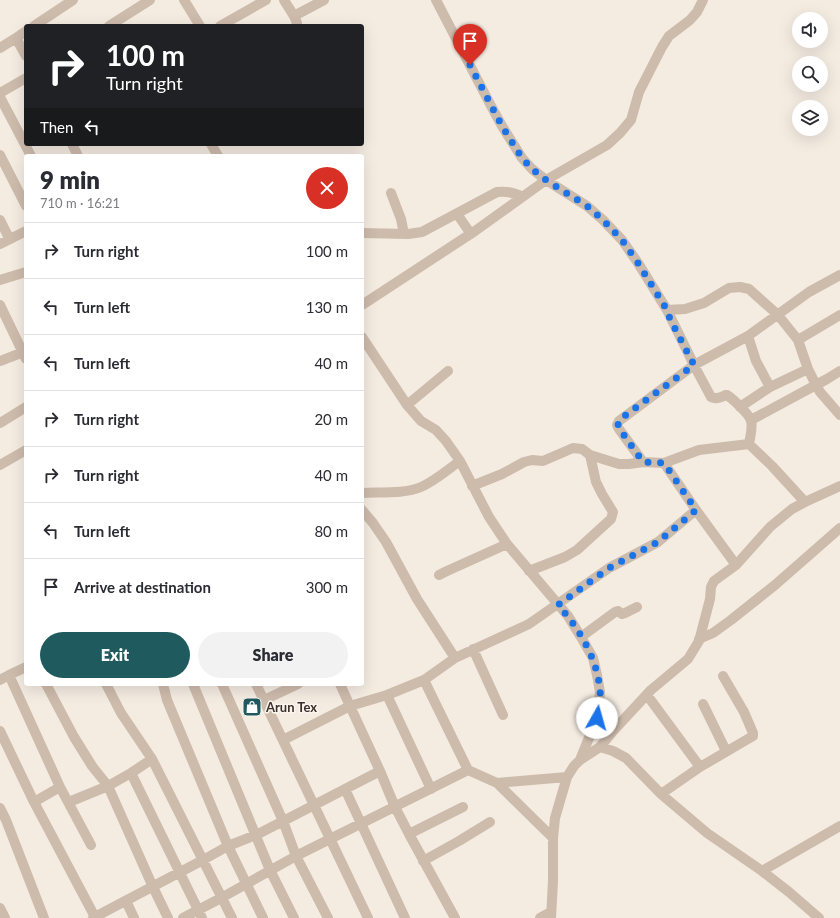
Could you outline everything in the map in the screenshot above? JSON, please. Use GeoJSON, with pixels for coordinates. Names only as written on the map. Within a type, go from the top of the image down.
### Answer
{"type":"FeatureCollection","features":[{"type":"Feature","properties":{"kind":"street"},"geometry":{"type":"LineString","coordinates":[[37,24],[73,0]]}},
{"type":"Feature","properties":{"kind":"street"},"geometry":{"type":"LineString","coordinates":[[112,24],[150,0]]}},
{"type":"Feature","properties":{"kind":"street"},"geometry":{"type":"LineString","coordinates":[[184,0],[199,24]]}},
{"type":"Feature","properties":{"kind":"street"},"geometry":{"type":"LineString","coordinates":[[224,24],[266,0]]}},
{"type":"Feature","properties":{"kind":"street"},"geometry":{"type":"LineString","coordinates":[[284,0],[295,21],[324,0]]}},
{"type":"Feature","properties":{"kind":"street"},"geometry":{"type":"LineString","coordinates":[[436,0],[490,104],[522,158],[532,169],[546,180],[587,206],[617,234],[638,263],[667,310],[670,319],[711,397],[718,398],[728,395],[751,420],[749,444]]}},
{"type":"Feature","properties":{"kind":"street"},"geometry":{"type":"LineString","coordinates":[[364,304],[471,234],[546,180],[607,144],[620,133],[631,120],[639,92],[662,47],[669,36],[694,16],[703,0]]}},
{"type":"Feature","properties":{"kind":"street"},"geometry":{"type":"LineString","coordinates":[[0,48],[24,32]]}},
{"type":"Feature","properties":{"kind":"street"},"geometry":{"type":"LineString","coordinates":[[16,38],[24,52]]}},
{"type":"Feature","properties":{"kind":"street"},"geometry":{"type":"LineString","coordinates":[[0,93],[24,79]]}},
{"type":"Feature","properties":{"kind":"street"},"geometry":{"type":"LineString","coordinates":[[0,97],[24,143]]}},
{"type":"Feature","properties":{"kind":"street"},"geometry":{"type":"LineString","coordinates":[[0,155],[24,202]]}},
{"type":"Feature","properties":{"kind":"street"},"geometry":{"type":"LineString","coordinates":[[364,232],[404,234],[422,232],[497,192],[506,191],[515,193],[522,197]]}},
{"type":"Feature","properties":{"kind":"street"},"geometry":{"type":"LineString","coordinates":[[391,193],[401,219],[404,234]]}},
{"type":"Feature","properties":{"kind":"street"},"geometry":{"type":"LineString","coordinates":[[457,214],[471,234]]}},
{"type":"Feature","properties":{"kind":"street"},"geometry":{"type":"LineString","coordinates":[[0,220],[10,238]]}},
{"type":"Feature","properties":{"kind":"street"},"geometry":{"type":"LineString","coordinates":[[0,244],[24,232]]}},
{"type":"Feature","properties":{"kind":"street"},"geometry":{"type":"LineString","coordinates":[[0,280],[24,273]]}},
{"type":"Feature","properties":{"kind":"street"},"geometry":{"type":"LineString","coordinates":[[643,462],[619,428],[619,420],[694,365],[748,336],[808,292],[840,275]]}},
{"type":"Feature","properties":{"kind":"street"},"geometry":{"type":"LineString","coordinates":[[667,310],[685,308],[704,303],[729,288],[740,287],[749,289],[778,315],[798,340],[808,369],[816,385],[820,392],[840,415]]}},
{"type":"Feature","properties":{"kind":"street"},"geometry":{"type":"LineString","coordinates":[[0,305],[24,352]]}},
{"type":"Feature","properties":{"kind":"street"},"geometry":{"type":"LineString","coordinates":[[798,340],[840,314]]}},
{"type":"Feature","properties":{"kind":"street"},"geometry":{"type":"LineString","coordinates":[[748,336],[756,361],[770,387]]}},
{"type":"Feature","properties":{"kind":"street"},"geometry":{"type":"LineString","coordinates":[[364,340],[407,405],[421,421],[436,430],[446,441],[460,461],[489,517],[507,544],[568,616],[593,658],[600,692],[597,718],[580,760]]}},
{"type":"Feature","properties":{"kind":"street"},"geometry":{"type":"LineString","coordinates":[[0,362],[24,354]]}},
{"type":"Feature","properties":{"kind":"street"},"geometry":{"type":"LineString","coordinates":[[740,407],[770,387],[808,369]]}},
{"type":"Feature","properties":{"kind":"street"},"geometry":{"type":"LineString","coordinates":[[407,405],[448,370]]}},
{"type":"Feature","properties":{"kind":"street"},"geometry":{"type":"LineString","coordinates":[[751,420],[840,371]]}},
{"type":"Feature","properties":{"kind":"street"},"geometry":{"type":"LineString","coordinates":[[0,423],[24,408]]}},
{"type":"Feature","properties":{"kind":"street"},"geometry":{"type":"LineString","coordinates":[[472,486],[502,474],[524,462],[532,460],[543,461],[573,448],[582,449],[590,454],[619,464],[630,464],[643,462],[664,463],[699,450],[749,444]]}},
{"type":"Feature","properties":{"kind":"street"},"geometry":{"type":"LineString","coordinates":[[749,444],[772,466],[805,502]]}},
{"type":"Feature","properties":{"kind":"street"},"geometry":{"type":"LineString","coordinates":[[0,465],[24,451]]}},
{"type":"Feature","properties":{"kind":"street"},"geometry":{"type":"LineString","coordinates":[[529,570],[565,557],[577,550],[613,516],[613,512],[596,482],[590,454]]}},
{"type":"Feature","properties":{"kind":"street"},"geometry":{"type":"LineString","coordinates":[[364,493],[406,491],[420,487],[430,482],[460,461]]}},
{"type":"Feature","properties":{"kind":"street"},"geometry":{"type":"LineString","coordinates":[[664,463],[736,565]]}},
{"type":"Feature","properties":{"kind":"street"},"geometry":{"type":"LineString","coordinates":[[540,918],[551,915],[555,818],[567,777],[574,766],[580,760],[600,747],[651,690],[688,659],[699,639],[710,599],[711,587],[714,581],[736,565],[770,526],[792,509],[840,486]]}},
{"type":"Feature","properties":{"kind":"street"},"geometry":{"type":"LineString","coordinates":[[283,740],[350,706],[387,695],[424,680],[454,658],[529,624],[609,568],[658,542],[696,510]]}},
{"type":"Feature","properties":{"kind":"street"},"geometry":{"type":"LineString","coordinates":[[364,512],[386,542],[417,599],[454,658]]}},
{"type":"Feature","properties":{"kind":"street"},"geometry":{"type":"LineString","coordinates":[[699,639],[713,634],[731,620],[775,585],[840,528]]}},
{"type":"Feature","properties":{"kind":"street"},"geometry":{"type":"LineString","coordinates":[[439,575],[447,570],[507,544]]}},
{"type":"Feature","properties":{"kind":"street"},"geometry":{"type":"LineString","coordinates":[[581,637],[615,612],[618,611],[622,614],[637,607]]}},
{"type":"Feature","properties":{"kind":"street"},"geometry":{"type":"LineString","coordinates":[[473,649],[503,715]]}},
{"type":"Feature","properties":{"kind":"street"},"geometry":{"type":"LineString","coordinates":[[24,668],[4,677],[60,787],[92,845]]}},
{"type":"Feature","properties":{"kind":"street"},"geometry":{"type":"LineString","coordinates":[[661,794],[700,767],[753,736],[754,733],[744,712],[723,676]]}},
{"type":"Feature","properties":{"kind":"street"},"geometry":{"type":"LineString","coordinates":[[424,680],[468,770],[497,783],[553,838]]}},
{"type":"Feature","properties":{"kind":"street"},"geometry":{"type":"LineString","coordinates":[[47,686],[74,737],[92,766],[108,786],[168,918]]}},
{"type":"Feature","properties":{"kind":"street"},"geometry":{"type":"LineString","coordinates":[[107,686],[121,713],[152,759],[232,918]]}},
{"type":"Feature","properties":{"kind":"street"},"geometry":{"type":"LineString","coordinates":[[164,686],[167,700],[228,846],[263,918]]}},
{"type":"Feature","properties":{"kind":"street"},"geometry":{"type":"LineString","coordinates":[[194,686],[270,870],[294,918]]}},
{"type":"Feature","properties":{"kind":"street"},"geometry":{"type":"LineString","coordinates":[[223,686],[283,821],[296,856],[328,918]]}},
{"type":"Feature","properties":{"kind":"street"},"geometry":{"type":"LineString","coordinates":[[257,686],[368,918]]}},
{"type":"Feature","properties":{"kind":"street"},"geometry":{"type":"LineString","coordinates":[[264,700],[294,686]]}},
{"type":"Feature","properties":{"kind":"street"},"geometry":{"type":"LineString","coordinates":[[341,686],[395,807],[455,918]]}},
{"type":"Feature","properties":{"kind":"street"},"geometry":{"type":"LineString","coordinates":[[387,695],[431,789]]}},
{"type":"Feature","properties":{"kind":"street"},"geometry":{"type":"LineString","coordinates":[[647,695],[700,767]]}},
{"type":"Feature","properties":{"kind":"street"},"geometry":{"type":"LineString","coordinates":[[703,704],[726,751]]}},
{"type":"Feature","properties":{"kind":"street"},"geometry":{"type":"LineString","coordinates":[[0,732],[34,802],[98,917],[228,846],[256,835],[380,771]]}},
{"type":"Feature","properties":{"kind":"street"},"geometry":{"type":"LineString","coordinates":[[600,747],[614,751],[626,758],[661,794],[707,833],[762,871],[819,918]]}},
{"type":"Feature","properties":{"kind":"street"},"geometry":{"type":"LineString","coordinates":[[69,802],[108,786],[152,759]]}},
{"type":"Feature","properties":{"kind":"street"},"geometry":{"type":"LineString","coordinates":[[183,918],[200,914],[221,898],[296,856],[468,770]]}},
{"type":"Feature","properties":{"kind":"street"},"geometry":{"type":"LineString","coordinates":[[131,773],[200,914]]}},
{"type":"Feature","properties":{"kind":"street"},"geometry":{"type":"LineString","coordinates":[[497,783],[567,777]]}},
{"type":"Feature","properties":{"kind":"street"},"geometry":{"type":"LineString","coordinates":[[34,802],[60,787]]}},
{"type":"Feature","properties":{"kind":"street"},"geometry":{"type":"LineString","coordinates":[[345,789],[405,918]]}},
{"type":"Feature","properties":{"kind":"street"},"geometry":{"type":"LineString","coordinates":[[409,834],[463,807]]}},
{"type":"Feature","properties":{"kind":"street"},"geometry":{"type":"LineString","coordinates":[[0,808],[3,821],[44,918]]}},
{"type":"Feature","properties":{"kind":"street"},"geometry":{"type":"LineString","coordinates":[[423,861],[490,822]]}},
{"type":"Feature","properties":{"kind":"street"},"geometry":{"type":"LineString","coordinates":[[762,871],[840,826]]}},
{"type":"Feature","properties":{"kind":"street"},"geometry":{"type":"LineString","coordinates":[[126,901],[134,918]]}},
{"type":"Feature","properties":{"kind":"street"},"geometry":{"type":"LineString","coordinates":[[0,908],[5,918]]}},
{"type":"Feature","properties":{"kind":"place","name":"Arun Tex"},"geometry":{"type":"Point","coordinates":[252,707]}},
{"type":"Feature","properties":{"kind":"route"},"geometry":{"type":"LineString","coordinates":[[470,65],[502,126],[522,158],[532,169],[546,180],[587,206],[622,240],[667,310],[670,319],[694,365],[619,420],[618,425],[643,462],[664,463],[696,510],[658,542],[609,568],[558,605],[568,616],[593,658],[600,692],[597,718]]}}]}
